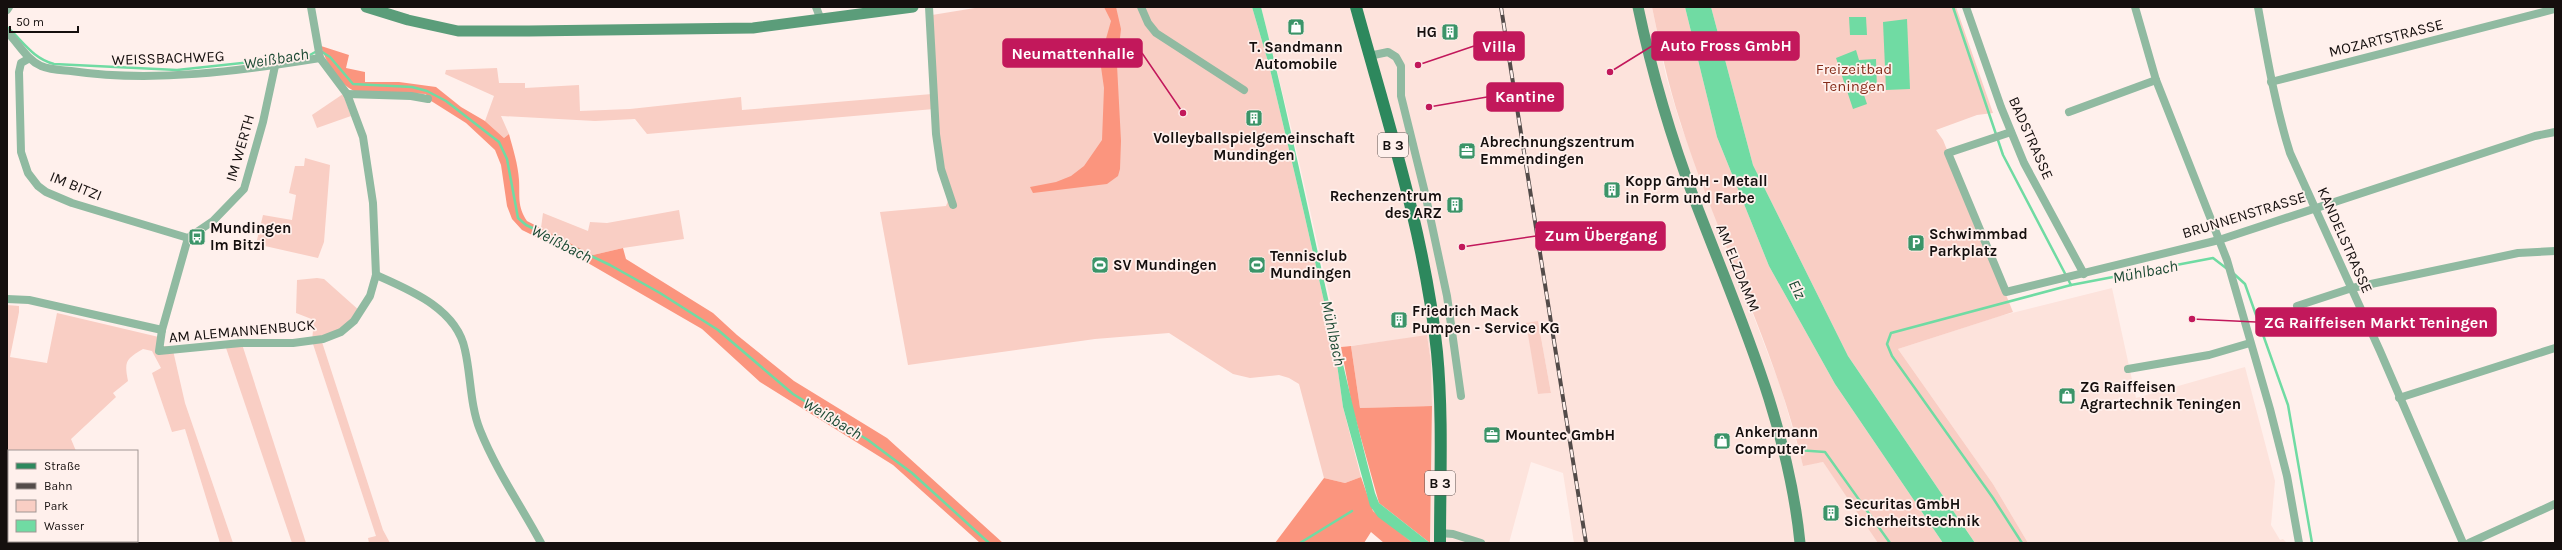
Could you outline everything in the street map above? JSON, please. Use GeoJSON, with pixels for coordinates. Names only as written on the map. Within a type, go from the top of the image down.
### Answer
{"type":"FeatureCollection","features":[{"type":"Feature","properties":{"kind":"main road","name":"B 3"},"geometry":{"type":"LineString","coordinates":[[1356,7],[1419,243],[1432,316],[1440,397],[1440,538]]}},
{"type":"Feature","properties":{"kind":"street"},"geometry":{"type":"LineString","coordinates":[[311,7],[320,56],[347,94],[363,137],[369,175],[376,275],[443,311],[455,323],[465,348],[472,396],[480,430],[541,543]]}},
{"type":"Feature","properties":{"kind":"street"},"geometry":{"type":"LineString","coordinates":[[816,7],[821,20]]}},
{"type":"Feature","properties":{"kind":"street"},"geometry":{"type":"LineString","coordinates":[[370,8],[420,23],[458,31],[753,28],[913,7]]}},
{"type":"Feature","properties":{"kind":"street"},"geometry":{"type":"LineString","coordinates":[[929,7],[936,134],[941,169],[953,205]]}},
{"type":"Feature","properties":{"kind":"street"},"geometry":{"type":"LineString","coordinates":[[1142,7],[1148,23],[1156,33],[1244,90]]}},
{"type":"Feature","properties":{"kind":"street","name":"AM ELZDAMM"},"geometry":{"type":"LineString","coordinates":[[1638,7],[1652,69],[1680,161],[1757,359],[1775,415],[1795,495],[1800,543]]}},
{"type":"Feature","properties":{"kind":"street","name":"BADSTRASSE"},"geometry":{"type":"LineString","coordinates":[[1966,7],[2011,132],[2024,163],[2084,274]]}},
{"type":"Feature","properties":{"kind":"street"},"geometry":{"type":"LineString","coordinates":[[2135,7],[2156,80],[2227,260],[2287,476],[2300,543]]}},
{"type":"Feature","properties":{"kind":"street","name":"KANDELSTRASSE"},"geometry":{"type":"LineString","coordinates":[[2258,7],[2271,82],[2280,122],[2290,153],[2352,288],[2463,543]]}},
{"type":"Feature","properties":{"kind":"street","name":"MOZARTSTRASSE"},"geometry":{"type":"LineString","coordinates":[[2271,82],[2555,9]]}},
{"type":"Feature","properties":{"kind":"street","name":"WEISSBACHWEG"},"geometry":{"type":"LineString","coordinates":[[7,32],[28,59],[42,66],[56,70],[147,76],[275,66],[320,56]]}},
{"type":"Feature","properties":{"kind":"street"},"geometry":{"type":"LineString","coordinates":[[1369,56],[1388,52],[1396,57],[1401,66],[1401,96],[1425,193],[1447,296],[1461,396]]}},
{"type":"Feature","properties":{"kind":"street","name":"IM BITZI"},"geometry":{"type":"LineString","coordinates":[[28,59],[21,63],[19,72],[21,152],[32,179],[46,192],[72,203],[188,238]]}},
{"type":"Feature","properties":{"kind":"street","name":"IM WERTH"},"geometry":{"type":"LineString","coordinates":[[188,238],[213,221],[244,189],[258,144],[275,66]]}},
{"type":"Feature","properties":{"kind":"street"},"geometry":{"type":"LineString","coordinates":[[2069,112],[2156,80]]}},
{"type":"Feature","properties":{"kind":"street"},"geometry":{"type":"LineString","coordinates":[[347,94],[411,96],[428,99]]}},
{"type":"Feature","properties":{"kind":"street","name":"BRUNNENSTRASSE"},"geometry":{"type":"LineString","coordinates":[[2011,132],[1948,153],[2006,292],[2073,277],[2219,240],[2535,136],[2555,132]]}},
{"type":"Feature","properties":{"kind":"street"},"geometry":{"type":"LineString","coordinates":[[162,330],[188,238]]}},
{"type":"Feature","properties":{"kind":"street"},"geometry":{"type":"LineString","coordinates":[[2296,306],[2352,288],[2518,253],[2555,251]]}},
{"type":"Feature","properties":{"kind":"street","name":"AM ALEMANNENBUCK"},"geometry":{"type":"LineString","coordinates":[[7,299],[29,300],[162,330],[159,351],[241,343],[293,343],[323,338],[341,332],[357,318],[370,296],[376,275]]}},
{"type":"Feature","properties":{"kind":"street"},"geometry":{"type":"LineString","coordinates":[[2128,369],[2209,355],[2250,343]]}},
{"type":"Feature","properties":{"kind":"street"},"geometry":{"type":"LineString","coordinates":[[2399,398],[2555,348]]}},
{"type":"Feature","properties":{"kind":"street"},"geometry":{"type":"LineString","coordinates":[[2469,543],[2555,504]]}},
{"type":"Feature","properties":{"kind":"street"},"geometry":{"type":"LineString","coordinates":[[1440,538],[1453,534],[1481,543]]}},
{"type":"Feature","properties":{"kind":"shaded area"},"geometry":{"type":"Polygon","coordinates":[[[1104,7],[1116,7],[1121,29],[1117,65],[1121,141],[1120,169],[1118,176],[1107,184],[1033,193],[1030,187],[1056,182],[1071,176],[1084,166],[1102,140],[1104,88],[1100,60],[1111,21],[1104,7]]]}},
{"type":"Feature","properties":{"kind":"shaded area"},"geometry":{"type":"Polygon","coordinates":[[[1261,7],[1652,7],[1666,76],[1680,123],[1781,388],[1803,465],[1823,462],[1880,543],[1574,543],[1563,473],[1531,462],[1509,543],[1430,543],[1432,418],[1431,362],[1427,336],[1341,347],[1292,131],[1261,7]],[[1538,321],[1538,394],[1551,393],[1538,321]]]}},
{"type":"Feature","properties":{"kind":"shaded area"},"geometry":{"type":"Polygon","coordinates":[[[321,46],[349,55],[346,68],[365,72],[365,82],[399,82],[436,87],[461,107],[485,121],[504,138],[509,134],[518,168],[520,206],[527,221],[593,255],[623,248],[626,259],[713,313],[737,335],[794,381],[887,438],[1003,543],[980,543],[893,465],[760,382],[702,329],[581,259],[522,230],[512,219],[507,206],[501,165],[495,150],[466,123],[428,99],[426,94],[354,91],[343,83],[333,72],[321,46]]]}},
{"type":"Feature","properties":{"kind":"shaded area"},"geometry":{"type":"Polygon","coordinates":[[[2112,288],[2136,398],[2245,367],[2275,481],[2271,525],[2280,540],[2283,539],[2287,543],[2028,543],[1993,484],[1898,349],[2000,316],[2112,288]]]}},
{"type":"Feature","properties":{"kind":"shaded area"},"geometry":{"type":"Polygon","coordinates":[[[1351,346],[1360,408],[1432,406],[1430,543],[1379,503],[1352,406],[1341,347],[1351,346]]]}},
{"type":"Feature","properties":{"kind":"shaded area"},"geometry":{"type":"Polygon","coordinates":[[[1361,477],[1373,511],[1413,543],[1384,543],[1371,532],[1364,543],[1275,543],[1324,478],[1345,483],[1361,477]]]}},
{"type":"Feature","properties":{"kind":"green space"},"geometry":{"type":"Polygon","coordinates":[[[981,7],[1252,7],[1269,65],[1304,213],[1335,350],[1343,407],[1361,477],[1345,483],[1324,478],[1299,384],[1289,378],[1279,375],[1250,378],[1233,374],[1169,333],[1095,339],[908,365],[880,212],[946,206],[948,201],[934,109],[647,134],[635,119],[595,121],[501,116],[509,134],[504,138],[485,121],[494,96],[445,74],[446,70],[497,68],[499,83],[525,83],[525,88],[579,85],[580,111],[630,109],[741,97],[742,110],[932,94],[932,15],[981,7]]]}},
{"type":"Feature","properties":{"kind":"green space"},"geometry":{"type":"Polygon","coordinates":[[[1652,7],[1685,7],[1717,137],[1769,266],[1835,384],[1943,543],[1878,543],[1823,462],[1803,466],[1791,422],[1762,335],[1711,207],[1680,121],[1668,79],[1652,7]]]}},
{"type":"Feature","properties":{"kind":"green space","name":"Freizeitbad Teningen"},"geometry":{"type":"Polygon","coordinates":[[[1711,7],[1956,7],[1993,113],[1977,115],[1936,130],[1943,140],[2013,312],[1898,349],[1993,484],[2028,543],[1975,543],[1848,356],[1753,165],[1711,7]]]}},
{"type":"Feature","properties":{"kind":"green space"},"geometry":{"type":"Polygon","coordinates":[[[343,94],[351,116],[317,128],[312,115],[343,94]]]}},
{"type":"Feature","properties":{"kind":"green space"},"geometry":{"type":"Polygon","coordinates":[[[305,158],[330,165],[324,242],[318,258],[256,244],[263,215],[292,220],[296,195],[289,193],[295,166],[304,166],[305,158]]]}},
{"type":"Feature","properties":{"kind":"green space"},"geometry":{"type":"Polygon","coordinates":[[[679,210],[684,239],[623,248],[593,255],[541,228],[543,213],[588,231],[590,222],[607,223],[679,210]]]}},
{"type":"Feature","properties":{"kind":"green space"},"geometry":{"type":"Polygon","coordinates":[[[317,278],[324,279],[361,312],[354,321],[321,339],[383,530],[390,543],[369,543],[368,538],[376,536],[312,341],[314,320],[296,313],[297,280],[317,278]]]}},
{"type":"Feature","properties":{"kind":"green space"},"geometry":{"type":"Polygon","coordinates":[[[7,305],[19,306],[10,357],[47,363],[57,313],[163,338],[163,346],[172,346],[185,403],[233,543],[220,543],[185,429],[172,432],[152,373],[161,368],[152,351],[143,349],[130,358],[126,369],[128,381],[113,393],[116,397],[71,439],[76,450],[8,450],[7,484],[7,305]]]}},
{"type":"Feature","properties":{"kind":"green space"},"geometry":{"type":"Polygon","coordinates":[[[1538,321],[1551,393],[1538,394],[1526,323],[1538,321]]]}},
{"type":"Feature","properties":{"kind":"green space"},"geometry":{"type":"Polygon","coordinates":[[[1427,335],[1431,362],[1432,406],[1360,408],[1351,346],[1427,335]]]}},
{"type":"Feature","properties":{"kind":"green space"},"geometry":{"type":"Polygon","coordinates":[[[241,341],[306,543],[292,543],[224,342],[241,341]]]}},
{"type":"Feature","properties":{"kind":"water"},"geometry":{"type":"Polygon","coordinates":[[[1252,7],[1261,7],[1359,432],[1375,493],[1379,503],[1430,543],[1413,543],[1378,517],[1370,506],[1343,407],[1335,350],[1304,213],[1269,65],[1252,7]]]}},
{"type":"Feature","properties":{"kind":"water","name":"Elz"},"geometry":{"type":"Polygon","coordinates":[[[1685,7],[1711,7],[1753,165],[1848,356],[1975,543],[1943,543],[1835,384],[1769,266],[1717,137],[1685,7]]]}},
{"type":"Feature","properties":{"kind":"water"},"geometry":{"type":"Polygon","coordinates":[[[1849,17],[1866,17],[1867,35],[1850,35],[1849,17]]]}},
{"type":"Feature","properties":{"kind":"water"},"geometry":{"type":"Polygon","coordinates":[[[1907,19],[1910,89],[1886,90],[1883,22],[1907,19]]]}},
{"type":"Feature","properties":{"kind":"water"},"geometry":{"type":"Polygon","coordinates":[[[1856,50],[1859,60],[1876,59],[1877,90],[1864,95],[1867,104],[1853,109],[1836,58],[1856,50]]]}},
{"type":"Feature","properties":{"kind":"waterway","name":"Mühlbach"},"geometry":{"type":"LineString","coordinates":[[1953,7],[2003,155],[2071,285],[2213,258],[2226,268]]}},
{"type":"Feature","properties":{"kind":"waterway","name":"Weißbach"},"geometry":{"type":"LineString","coordinates":[[7,27],[40,58],[54,64],[177,70],[308,56],[319,50],[330,57],[353,84],[412,87],[427,91],[446,101],[499,142],[507,159],[518,218],[526,225],[610,265],[660,293],[718,330],[793,394],[868,440],[912,473],[989,543]]}},
{"type":"Feature","properties":{"kind":"waterway","name":"Mühlbach"},"geometry":{"type":"LineString","coordinates":[[2233,273],[2245,284],[2288,405],[2312,543]]}},
{"type":"Feature","properties":{"kind":"waterway"},"geometry":{"type":"LineString","coordinates":[[2022,543],[1993,498],[1892,356],[1887,344],[1891,333],[2071,285]]}},
{"type":"Feature","properties":{"kind":"waterway"},"geometry":{"type":"LineString","coordinates":[[1797,450],[1825,452],[1890,543]]}},
{"type":"Feature","properties":{"kind":"waterway","name":"Weißbach"},"geometry":{"type":"LineString","coordinates":[[1300,543],[1352,511]]}},
{"type":"Feature","properties":{"kind":"railway"},"geometry":{"type":"LineString","coordinates":[[1501,7],[1586,543]]}},
{"type":"Feature","properties":{"kind":"place","name":"T. Sandmann Automobile"},"geometry":{"type":"Point","coordinates":[1296,27]}},
{"type":"Feature","properties":{"kind":"place","name":"HG"},"geometry":{"type":"Point","coordinates":[1450,32]}},
{"type":"Feature","properties":{"kind":"place","name":"Villa"},"geometry":{"type":"Point","coordinates":[1418,65]}},
{"type":"Feature","properties":{"kind":"place","name":"Auto Fross GmbH"},"geometry":{"type":"Point","coordinates":[1610,72]}},
{"type":"Feature","properties":{"kind":"place","name":"Kantine"},"geometry":{"type":"Point","coordinates":[1429,107]}},
{"type":"Feature","properties":{"kind":"place","name":"Neumattenhalle"},"geometry":{"type":"Point","coordinates":[1183,113]}},
{"type":"Feature","properties":{"kind":"place","name":"Volleyballspielgemeinschaft Mundingen"},"geometry":{"type":"Point","coordinates":[1254,118]}},
{"type":"Feature","properties":{"kind":"place","name":"Abrechnungszentrum Emmendingen"},"geometry":{"type":"Point","coordinates":[1467,151]}},
{"type":"Feature","properties":{"kind":"place","name":"Kopp GmbH - Metall in Form und Farbe"},"geometry":{"type":"Point","coordinates":[1612,190]}},
{"type":"Feature","properties":{"kind":"place","name":"Rechenzentrum des ARZ"},"geometry":{"type":"Point","coordinates":[1455,205]}},
{"type":"Feature","properties":{"kind":"place","name":"Mundingen Im Bitzi"},"geometry":{"type":"Point","coordinates":[197,237]}},
{"type":"Feature","properties":{"kind":"place","name":"Schwimmbad Parkplatz"},"geometry":{"type":"Point","coordinates":[1916,243]}},
{"type":"Feature","properties":{"kind":"place","name":"Zum Übergang"},"geometry":{"type":"Point","coordinates":[1462,247]}},
{"type":"Feature","properties":{"kind":"place","name":"SV Mundingen"},"geometry":{"type":"Point","coordinates":[1100,265]}},
{"type":"Feature","properties":{"kind":"place","name":"Tennisclub Mundingen"},"geometry":{"type":"Point","coordinates":[1257,265]}},
{"type":"Feature","properties":{"kind":"place","name":"ZG Raiffeisen Markt Teningen"},"geometry":{"type":"Point","coordinates":[2192,319]}},
{"type":"Feature","properties":{"kind":"place","name":"Friedrich Mack Pumpen - Service KG"},"geometry":{"type":"Point","coordinates":[1399,320]}},
{"type":"Feature","properties":{"kind":"place","name":"ZG Raiffeisen Agrartechnik Teningen"},"geometry":{"type":"Point","coordinates":[2067,396]}},
{"type":"Feature","properties":{"kind":"place","name":"Mountec GmbH"},"geometry":{"type":"Point","coordinates":[1492,435]}},
{"type":"Feature","properties":{"kind":"place","name":"Ankermann Computer"},"geometry":{"type":"Point","coordinates":[1722,441]}},
{"type":"Feature","properties":{"kind":"place","name":"Securitas GmbH Sicherheitstechnik"},"geometry":{"type":"Point","coordinates":[1831,513]}}]}
